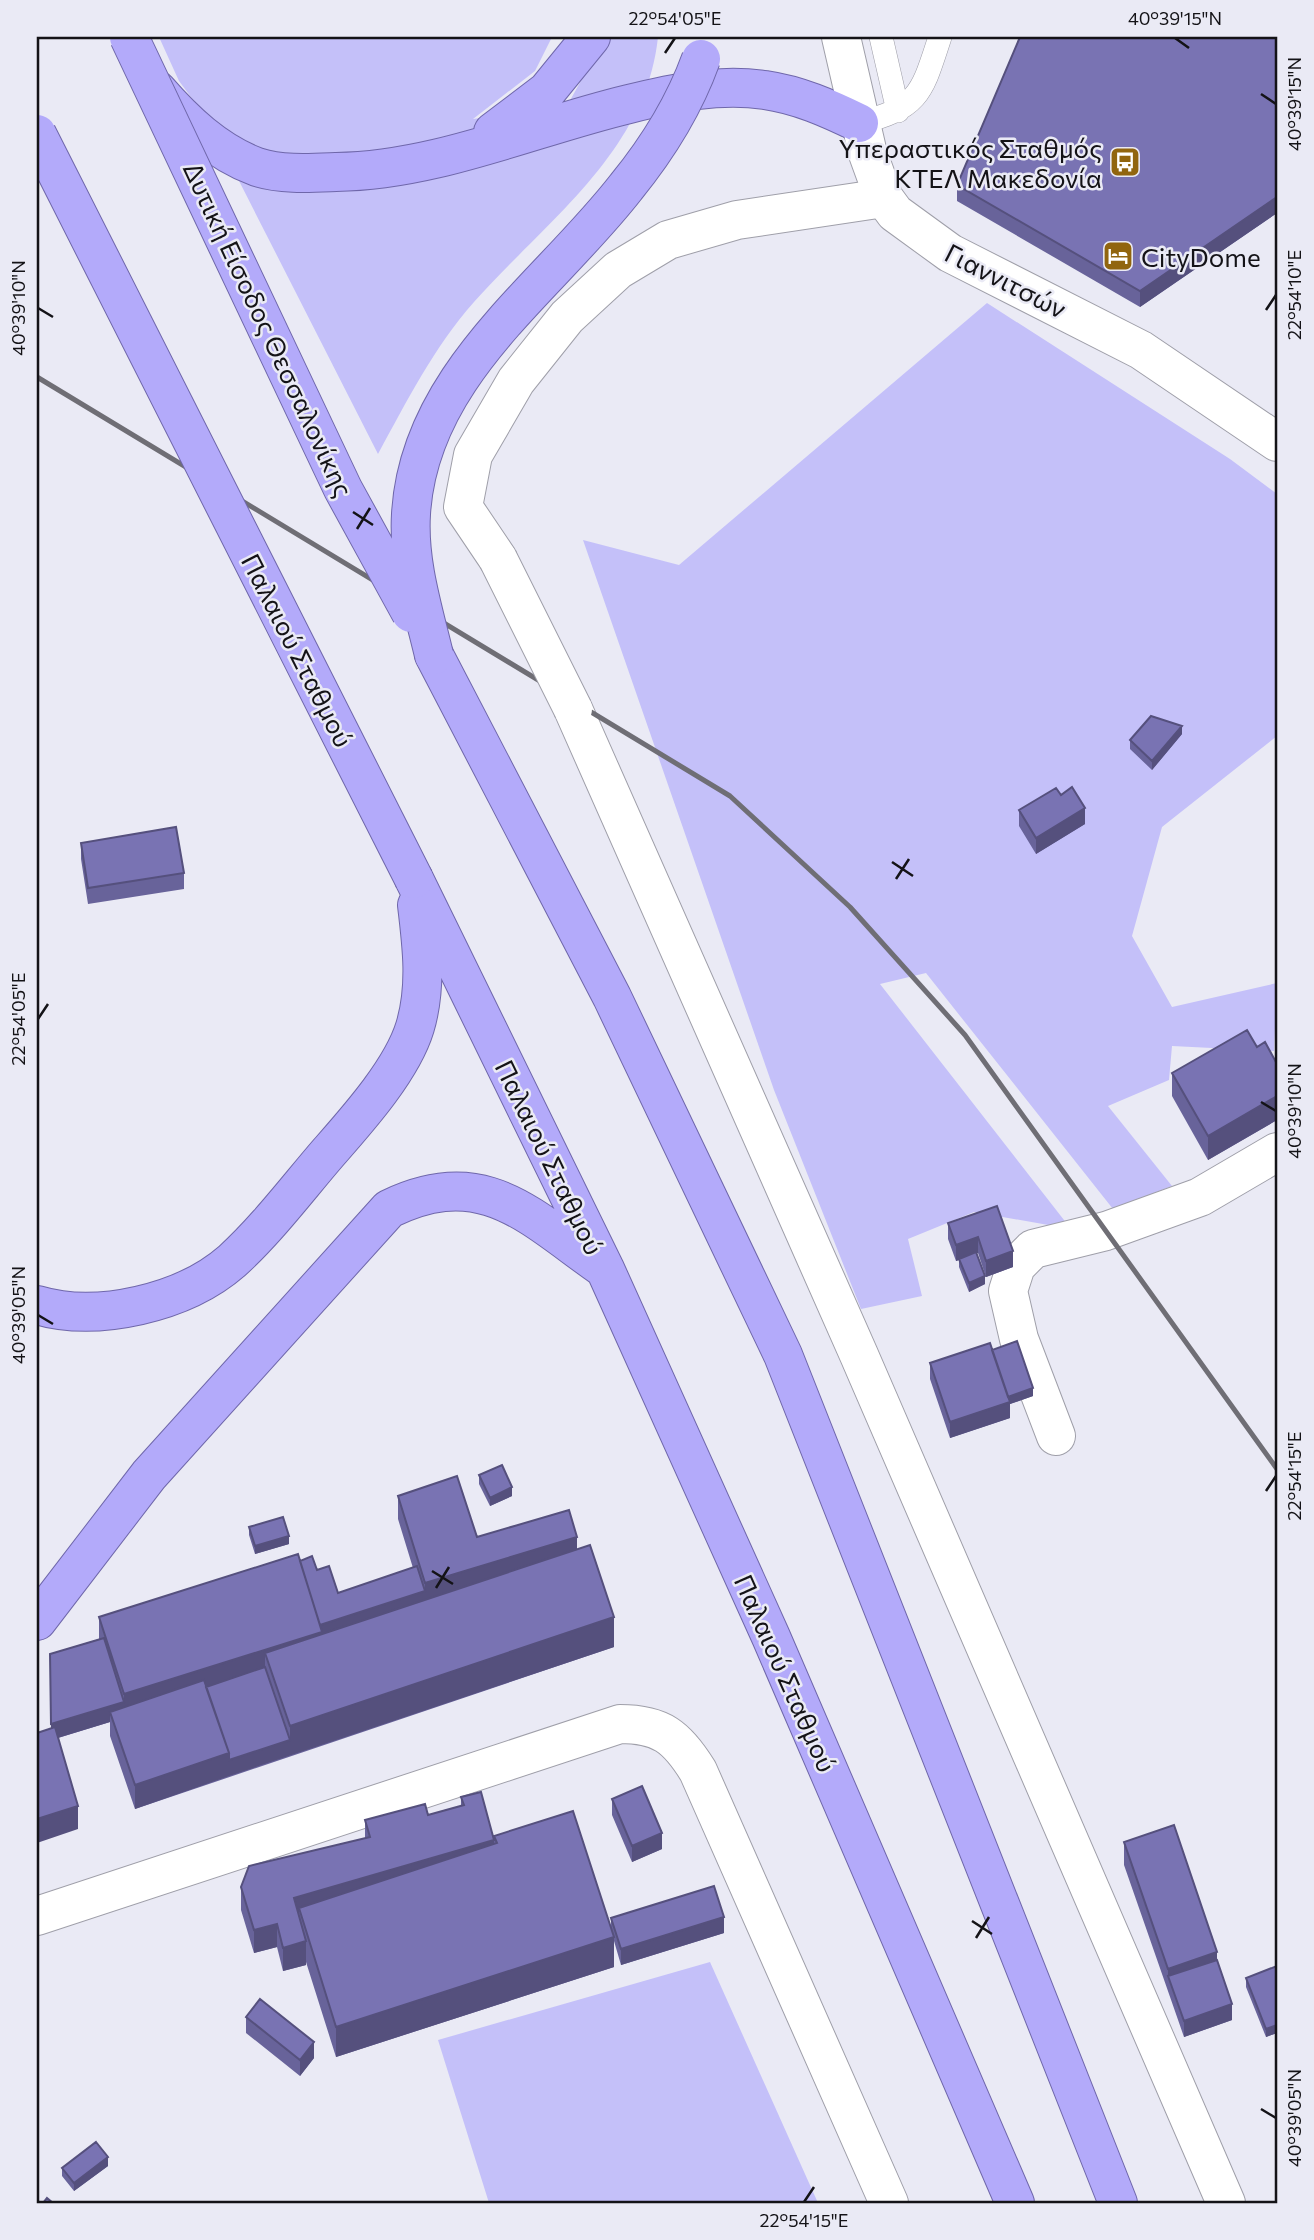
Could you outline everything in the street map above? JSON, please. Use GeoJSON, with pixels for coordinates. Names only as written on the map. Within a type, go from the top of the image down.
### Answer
{"type":"FeatureCollection","features":[{"type":"Feature","properties":{"kind":"highway","name":"Δυτική Είσοδος Θεσσαλονίκης"},"geometry":{"type":"LineString","coordinates":[[129,37],[157,90],[343,489],[434,655]]}},
{"type":"Feature","properties":{"kind":"highway"},"geometry":{"type":"LineString","coordinates":[[460,151],[501,128],[531,105],[562,75],[591,37]]}},
{"type":"Feature","properties":{"kind":"highway"},"geometry":{"type":"LineString","coordinates":[[704,48],[679,109],[648,159],[610,206],[480,351],[439,414],[419,465],[411,514],[411,556],[434,655],[612,997],[783,1355],[1118,2203]]}},
{"type":"Feature","properties":{"kind":"highway"},"geometry":{"type":"LineString","coordinates":[[157,90],[186,123],[221,148],[257,167],[299,173],[370,172],[460,151],[616,107],[698,90],[737,88],[785,94],[826,107],[859,123]]}},
{"type":"Feature","properties":{"kind":"highway","name":"Παλαιού Σταθμού"},"geometry":{"type":"LineString","coordinates":[[37,134],[414,879],[605,1269],[771,1637],[1015,2203]]}},
{"type":"Feature","properties":{"kind":"highway"},"geometry":{"type":"LineString","coordinates":[[37,1305],[59,1311],[100,1313],[130,1308],[206,1278],[230,1262],[249,1244],[348,1130],[393,1070],[414,1029],[421,996],[423,955],[414,879]]}},
{"type":"Feature","properties":{"kind":"highway"},"geometry":{"type":"LineString","coordinates":[[37,1621],[149,1475],[389,1209],[438,1191],[468,1190],[495,1196],[522,1211],[605,1269]]}},
{"type":"Feature","properties":{"kind":"street","name":"Γιαννιτσών"},"geometry":{"type":"LineString","coordinates":[[841,37],[859,123],[884,198],[895,213],[927,239],[1141,350],[1277,442]]}},
{"type":"Feature","properties":{"kind":"street"},"geometry":{"type":"LineString","coordinates":[[884,198],[750,217],[668,240],[618,270],[567,317],[516,381],[473,455],[463,507],[498,559],[573,709],[859,1355],[1226,2203]]}},
{"type":"Feature","properties":{"kind":"street"},"geometry":{"type":"LineString","coordinates":[[1056,1436],[1016,1327],[1008,1291],[1016,1266],[1033,1249],[1106,1231],[1200,1197],[1277,1153]]}},
{"type":"Feature","properties":{"kind":"street"},"geometry":{"type":"LineString","coordinates":[[37,1916],[621,1724],[642,1724],[662,1731],[683,1747],[698,1771],[889,2203]]}},
{"type":"Feature","properties":{"kind":"lane"},"geometry":{"type":"LineString","coordinates":[[881,37],[898,111]]}},
{"type":"Feature","properties":{"kind":"lane"},"geometry":{"type":"LineString","coordinates":[[859,123],[898,111],[925,85],[940,37]]}},
{"type":"Feature","properties":{"kind":"shaded area"},"geometry":{"type":"Polygon","coordinates":[[[159,37],[552,37],[535,71],[473,119],[567,106],[605,37],[658,37],[650,78],[634,116],[613,150],[588,183],[474,302],[446,337],[378,454],[208,120],[179,81],[159,37]]]}},
{"type":"Feature","properties":{"kind":"shaded area"},"geometry":{"type":"Polygon","coordinates":[[[987,303],[1230,459],[1277,494],[1277,736],[1162,827],[1132,936],[1172,1007],[1277,983],[1274,1051],[1172,1046],[1169,1080],[1108,1106],[1172,1186],[1113,1209],[926,973],[880,984],[1071,1229],[974,1212],[908,1239],[922,1296],[861,1309],[774,1090],[583,540],[679,565],[987,303]]]}},
{"type":"Feature","properties":{"kind":"shaded area"},"geometry":{"type":"Polygon","coordinates":[[[710,1962],[818,2203],[489,2203],[438,2040],[710,1962]]]}},
{"type":"Feature","properties":{"kind":"building","name":"Υπεραστικός Σταθμός ΚΤΕΛ Μακεδονία"},"geometry":{"type":"Polygon","coordinates":[[[1020,37],[1277,37],[1277,197],[1140,291],[957,185],[1020,37]]]}},
{"type":"Feature","properties":{"kind":"building"},"geometry":{"type":"Polygon","coordinates":[[[1151,716],[1182,726],[1152,761],[1130,740],[1151,716]]]}},
{"type":"Feature","properties":{"kind":"building"},"geometry":{"type":"Polygon","coordinates":[[[1072,787],[1085,808],[1036,838],[1019,810],[1056,788],[1061,795],[1072,787]]]}},
{"type":"Feature","properties":{"kind":"building"},"geometry":{"type":"Polygon","coordinates":[[[176,827],[184,873],[88,888],[81,843],[176,827]]]}},
{"type":"Feature","properties":{"kind":"building"},"geometry":{"type":"Polygon","coordinates":[[[1247,1030],[1257,1047],[1265,1042],[1277,1064],[1277,1096],[1208,1136],[1172,1073],[1247,1030]]]}},
{"type":"Feature","properties":{"kind":"building"},"geometry":{"type":"Polygon","coordinates":[[[997,1206],[1013,1251],[986,1261],[978,1237],[956,1245],[948,1223],[997,1206]]]}},
{"type":"Feature","properties":{"kind":"building"},"geometry":{"type":"Polygon","coordinates":[[[976,1252],[985,1276],[969,1283],[959,1259],[976,1252]]]}},
{"type":"Feature","properties":{"kind":"building"},"geometry":{"type":"Polygon","coordinates":[[[1017,1341],[1033,1388],[1008,1397],[992,1350],[1017,1341]]]}},
{"type":"Feature","properties":{"kind":"building"},"geometry":{"type":"Polygon","coordinates":[[[990,1343],[1010,1402],[950,1422],[930,1363],[990,1343]]]}},
{"type":"Feature","properties":{"kind":"building"},"geometry":{"type":"Polygon","coordinates":[[[502,1465],[512,1487],[490,1498],[479,1475],[502,1465]]]}},
{"type":"Feature","properties":{"kind":"building"},"geometry":{"type":"Polygon","coordinates":[[[457,1476],[477,1537],[569,1510],[577,1537],[425,1583],[398,1496],[457,1476]]]}},
{"type":"Feature","properties":{"kind":"building"},"geometry":{"type":"Polygon","coordinates":[[[283,1517],[289,1536],[255,1546],[249,1527],[283,1517]]]}},
{"type":"Feature","properties":{"kind":"building"},"geometry":{"type":"Polygon","coordinates":[[[590,1545],[614,1617],[290,1726],[265,1653],[590,1545]]]}},
{"type":"Feature","properties":{"kind":"building"},"geometry":{"type":"Polygon","coordinates":[[[298,1554],[322,1632],[124,1694],[99,1617],[298,1554]]]}},
{"type":"Feature","properties":{"kind":"building"},"geometry":{"type":"Polygon","coordinates":[[[312,1556],[317,1570],[329,1566],[338,1593],[417,1566],[425,1591],[320,1625],[300,1561],[312,1556]]]}},
{"type":"Feature","properties":{"kind":"building"},"geometry":{"type":"Polygon","coordinates":[[[104,1638],[124,1702],[51,1724],[50,1654],[104,1638]]]}},
{"type":"Feature","properties":{"kind":"building"},"geometry":{"type":"Polygon","coordinates":[[[265,1667],[290,1740],[229,1760],[229,1753],[206,1687],[265,1667]]]}},
{"type":"Feature","properties":{"kind":"building"},"geometry":{"type":"Polygon","coordinates":[[[204,1680],[229,1753],[135,1785],[110,1712],[204,1680]]]}},
{"type":"Feature","properties":{"kind":"building"},"geometry":{"type":"Polygon","coordinates":[[[55,1727],[78,1806],[37,1819],[37,1733],[55,1727]]]}},
{"type":"Feature","properties":{"kind":"building"},"geometry":{"type":"Polygon","coordinates":[[[642,1786],[662,1833],[632,1846],[612,1799],[642,1786]]]}},
{"type":"Feature","properties":{"kind":"building"},"geometry":{"type":"Polygon","coordinates":[[[481,1792],[494,1840],[294,1898],[306,1941],[283,1948],[277,1924],[254,1930],[241,1887],[249,1866],[370,1837],[365,1820],[425,1804],[428,1815],[464,1805],[461,1797],[481,1792]]]}},
{"type":"Feature","properties":{"kind":"building"},"geometry":{"type":"Polygon","coordinates":[[[573,1811],[614,1937],[336,2027],[299,1908],[497,1843],[494,1836],[573,1811]]]}},
{"type":"Feature","properties":{"kind":"building"},"geometry":{"type":"Polygon","coordinates":[[[1174,1825],[1217,1952],[1168,1969],[1124,1842],[1174,1825]]]}},
{"type":"Feature","properties":{"kind":"building"},"geometry":{"type":"Polygon","coordinates":[[[714,1886],[724,1917],[621,1949],[611,1918],[714,1886]]]}},
{"type":"Feature","properties":{"kind":"building"},"geometry":{"type":"Polygon","coordinates":[[[1217,1960],[1232,2004],[1184,2021],[1168,1976],[1217,1960]]]}},
{"type":"Feature","properties":{"kind":"building"},"geometry":{"type":"Polygon","coordinates":[[[1277,1966],[1277,2025],[1266,2029],[1246,1978],[1277,1966]]]}},
{"type":"Feature","properties":{"kind":"building"},"geometry":{"type":"Polygon","coordinates":[[[260,1999],[314,2042],[300,2060],[246,2017],[260,1999]]]}},
{"type":"Feature","properties":{"kind":"building"},"geometry":{"type":"Polygon","coordinates":[[[96,2142],[108,2157],[74,2183],[62,2168],[96,2142]]]}},
{"type":"Feature","properties":{"kind":"railway"},"geometry":{"type":"LineString","coordinates":[[37,377],[730,796],[850,907],[965,1035],[1277,1469]]}},
{"type":"Feature","properties":{"kind":"place","name":"Υπεραστικός Σταθμός ΚΤΕΛ Μακεδονία"},"geometry":{"type":"Point","coordinates":[1125,162]}},
{"type":"Feature","properties":{"kind":"place","name":"CityDome"},"geometry":{"type":"Point","coordinates":[1118,256]}}]}
